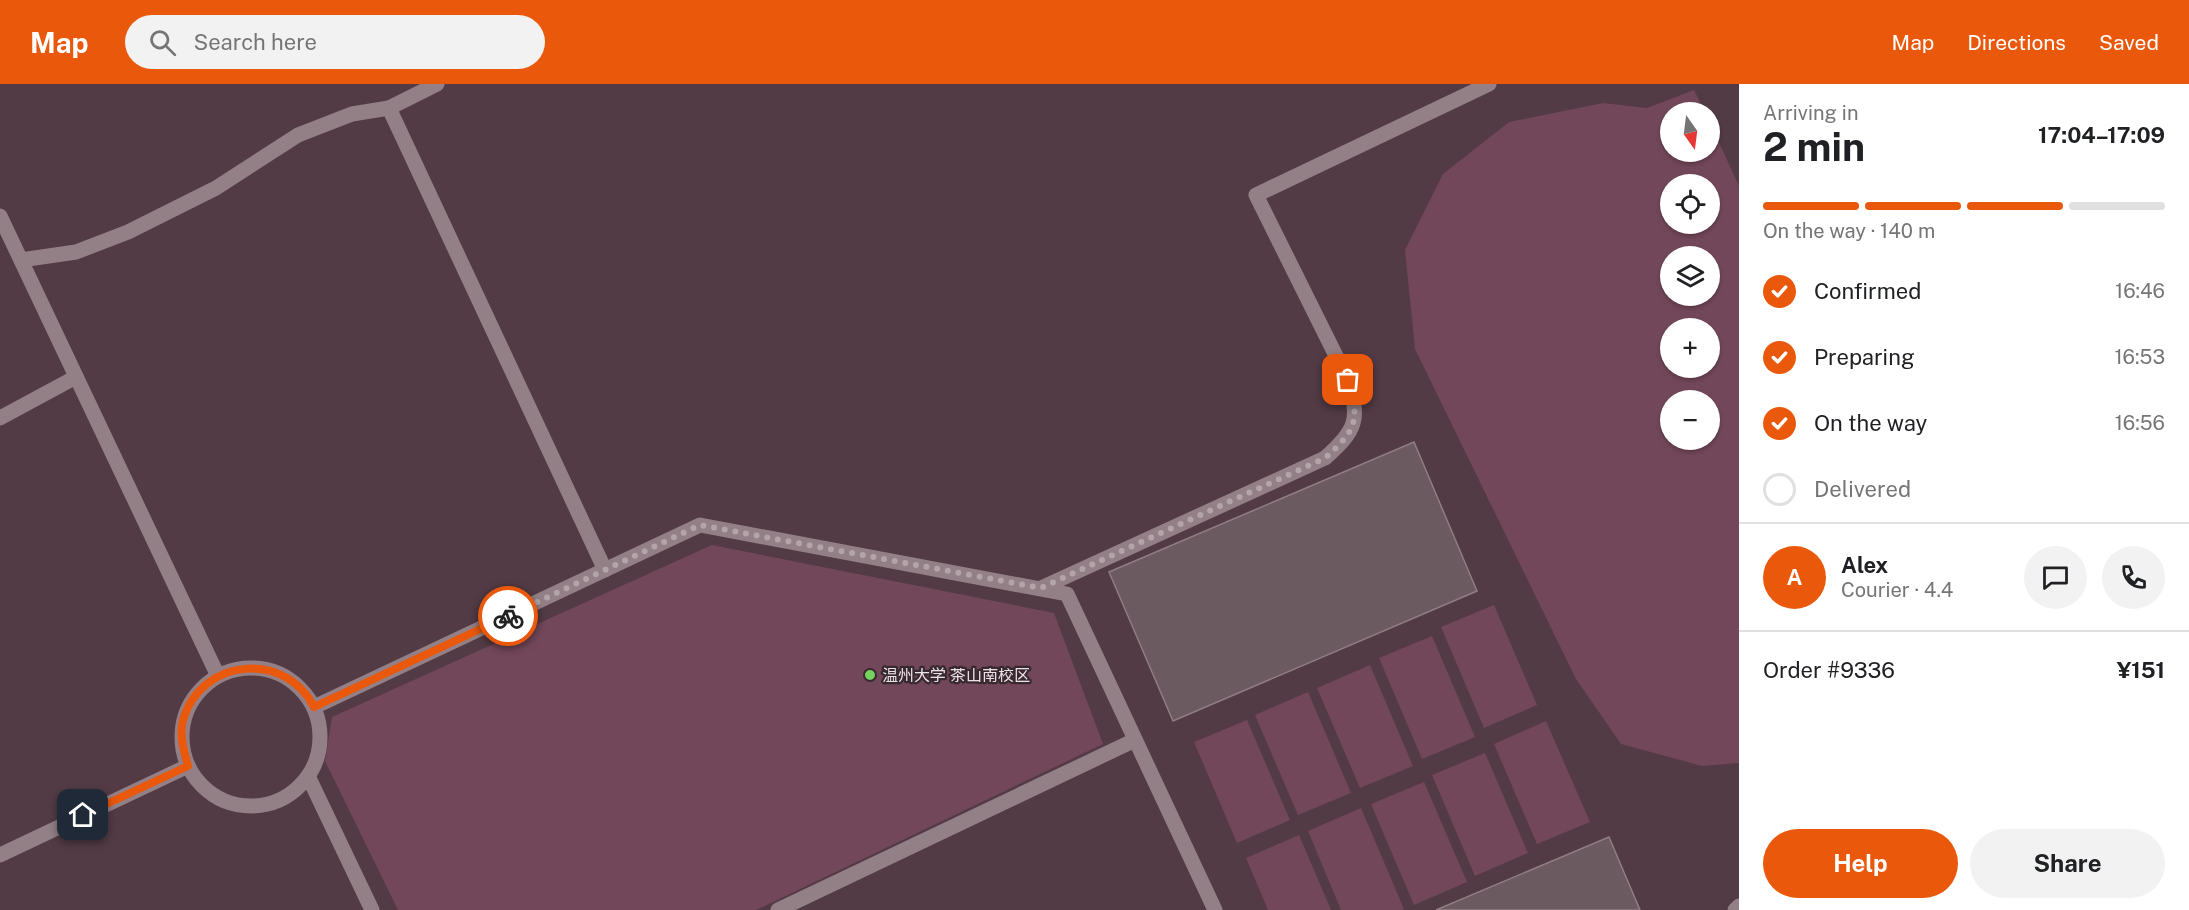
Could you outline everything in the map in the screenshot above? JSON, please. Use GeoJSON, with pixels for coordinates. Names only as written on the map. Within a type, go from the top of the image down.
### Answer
{"type":"FeatureCollection","features":[{"type":"Feature","properties":{"kind":"street"},"geometry":{"type":"LineString","coordinates":[[21,260],[76,252],[128,232],[216,188],[298,135],[351,114],[389,108],[437,84]]}},
{"type":"Feature","properties":{"kind":"street"},"geometry":{"type":"LineString","coordinates":[[1041,588],[1325,458],[1347,440],[1357,410],[1348,380],[1256,195],[1489,84]]}},
{"type":"Feature","properties":{"kind":"street"},"geometry":{"type":"LineString","coordinates":[[389,108],[605,570]]}},
{"type":"Feature","properties":{"kind":"street"},"geometry":{"type":"LineString","coordinates":[[0,216],[218,676]]}},
{"type":"Feature","properties":{"kind":"street"},"geometry":{"type":"LineString","coordinates":[[0,418],[76,377]]}},
{"type":"Feature","properties":{"kind":"street"},"geometry":{"type":"LineString","coordinates":[[314,707],[700,525],[1041,588],[1067,594],[1215,910]]}},
{"type":"Feature","properties":{"kind":"street"},"geometry":{"type":"LineString","coordinates":[[249,667],[272,670],[293,681],[309,697],[314,707],[321,741],[316,764],[303,783],[285,798],[263,805],[240,805],[218,798],[200,784],[188,766],[182,744],[183,722],[192,700],[207,683],[226,672],[249,667]]}},
{"type":"Feature","properties":{"kind":"street"},"geometry":{"type":"LineString","coordinates":[[778,910],[1136,740]]}},
{"type":"Feature","properties":{"kind":"street"},"geometry":{"type":"LineString","coordinates":[[0,855],[188,766]]}},
{"type":"Feature","properties":{"kind":"street"},"geometry":{"type":"LineString","coordinates":[[308,776],[372,910]]}},
{"type":"Feature","properties":{"kind":"street"},"geometry":{"type":"LineString","coordinates":[[1735,910],[1739,906]]}},
{"type":"Feature","properties":{"kind":"shaded area","name":"温州大学 茶山南校区"},"geometry":{"type":"Polygon","coordinates":[[[0,84],[1739,84],[1739,910],[0,910],[0,84]]]}},
{"type":"Feature","properties":{"kind":"shaded area"},"geometry":{"type":"Polygon","coordinates":[[[1694,90],[1700,102],[1663,102],[1694,90]]]}},
{"type":"Feature","properties":{"kind":"shaded area"},"geometry":{"type":"Polygon","coordinates":[[[1603,103],[1647,108],[1660,103],[1660,162],[1720,162],[1720,145],[1739,186],[1739,763],[1702,766],[1621,744],[1576,679],[1415,349],[1405,250],[1443,174],[1509,122],[1603,103]]]}},
{"type":"Feature","properties":{"kind":"shaded area"},"geometry":{"type":"Polygon","coordinates":[[[712,545],[1054,613],[1103,744],[756,910],[398,910],[325,761],[332,717],[712,545]]]}},
{"type":"Feature","properties":{"kind":"shaded area"},"geometry":{"type":"Polygon","coordinates":[[[1494,605],[1537,705],[1484,728],[1441,627],[1494,605]]]}},
{"type":"Feature","properties":{"kind":"shaded area"},"geometry":{"type":"Polygon","coordinates":[[[1432,636],[1475,737],[1422,759],[1379,658],[1432,636]]]}},
{"type":"Feature","properties":{"kind":"shaded area"},"geometry":{"type":"Polygon","coordinates":[[[1370,665],[1413,766],[1360,788],[1317,688],[1370,665]]]}},
{"type":"Feature","properties":{"kind":"shaded area"},"geometry":{"type":"Polygon","coordinates":[[[1308,692],[1351,793],[1298,815],[1255,715],[1308,692]]]}},
{"type":"Feature","properties":{"kind":"shaded area"},"geometry":{"type":"Polygon","coordinates":[[[1247,720],[1290,820],[1237,843],[1194,742],[1247,720]]]}},
{"type":"Feature","properties":{"kind":"shaded area"},"geometry":{"type":"Polygon","coordinates":[[[1546,721],[1590,822],[1537,844],[1494,744],[1546,721]]]}},
{"type":"Feature","properties":{"kind":"shaded area"},"geometry":{"type":"Polygon","coordinates":[[[1485,753],[1528,853],[1475,876],[1432,775],[1485,753]]]}},
{"type":"Feature","properties":{"kind":"shaded area"},"geometry":{"type":"Polygon","coordinates":[[[1424,782],[1467,882],[1414,905],[1371,804],[1424,782]]]}},
{"type":"Feature","properties":{"kind":"shaded area"},"geometry":{"type":"Polygon","coordinates":[[[1361,808],[1404,909],[1341,910],[1308,831],[1361,808]]]}},
{"type":"Feature","properties":{"kind":"shaded area"},"geometry":{"type":"Polygon","coordinates":[[[1299,835],[1331,910],[1268,910],[1246,858],[1299,835]]]}},
{"type":"Feature","properties":{"kind":"building"},"geometry":{"type":"Polygon","coordinates":[[[1414,442],[1477,591],[1173,721],[1109,572],[1414,442]]]}},
{"type":"Feature","properties":{"kind":"building"},"geometry":{"type":"Polygon","coordinates":[[[1609,837],[1640,910],[1436,910],[1609,837]]]}},
{"type":"Feature","properties":{"kind":"way so far"},"geometry":{"type":"LineString","coordinates":[[508,616],[700,525],[1041,588],[1325,458],[1347,440],[1357,410],[1348,380]]}},
{"type":"Feature","properties":{"kind":"place","name":"温州大学 茶山南校区"},"geometry":{"type":"Point","coordinates":[870,675]}},
{"type":"Feature","properties":{"kind":"route"},"geometry":{"type":"LineString","coordinates":[[83,815],[188,766],[182,744],[183,722],[192,700],[207,683],[226,672],[249,667],[272,670],[293,681],[309,697],[314,707],[508,616]]}}]}
